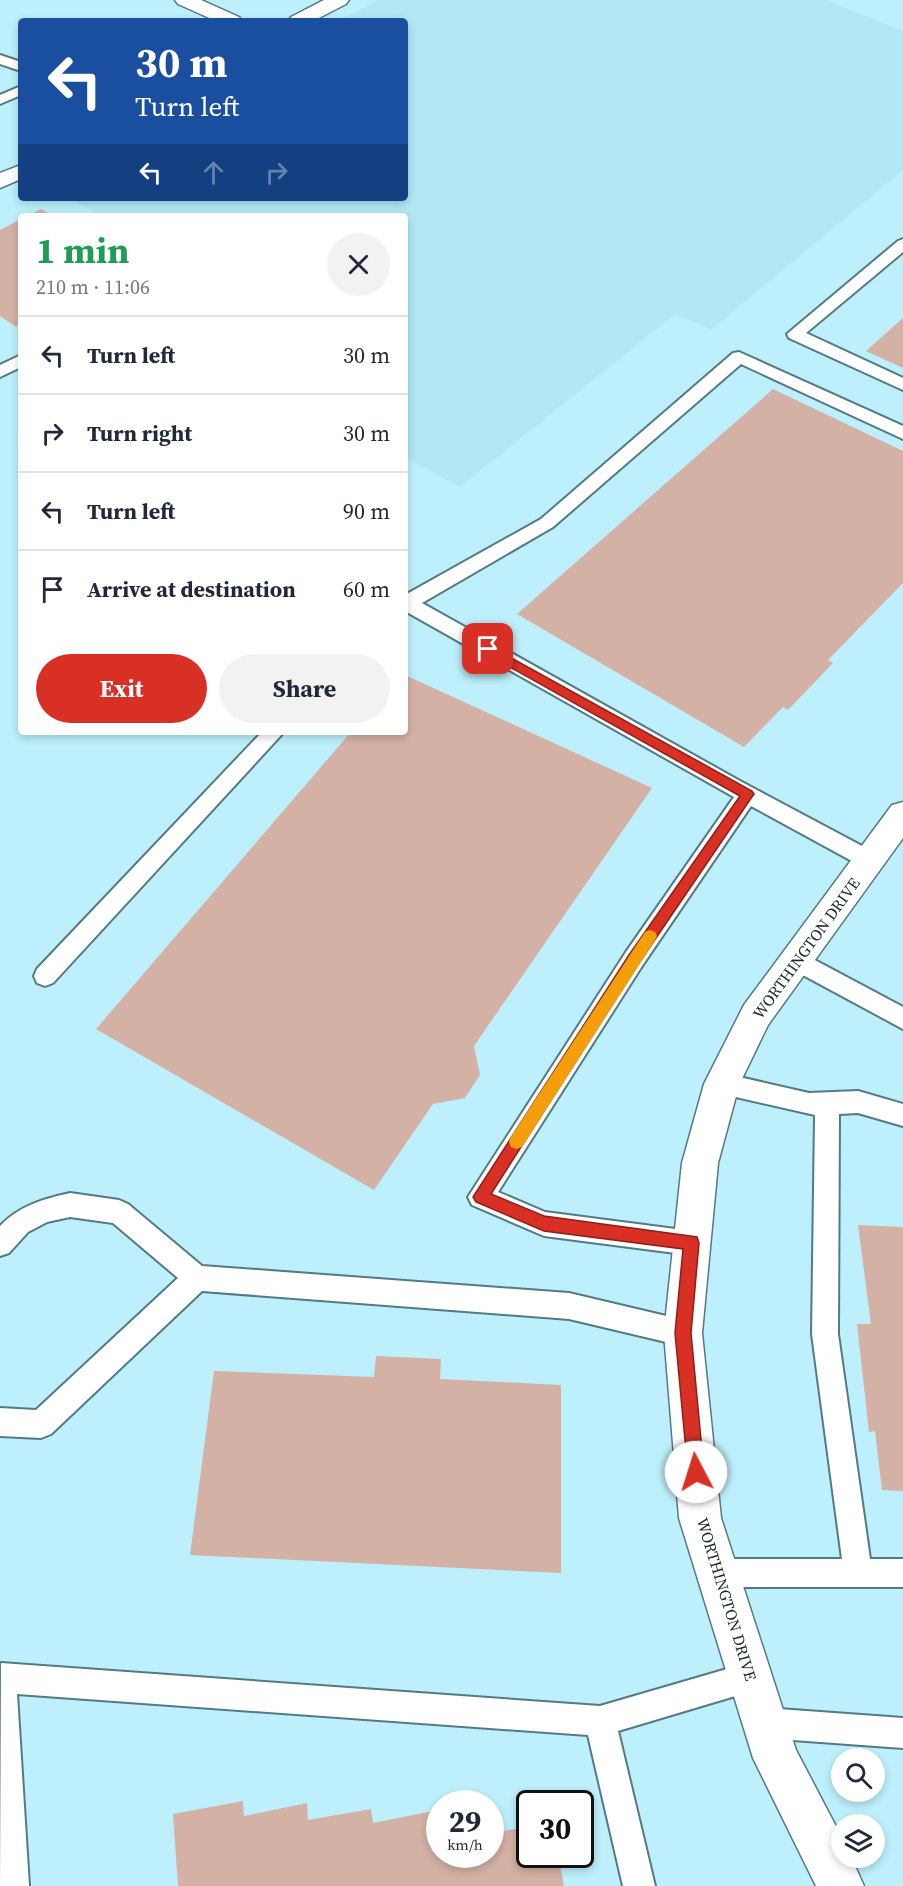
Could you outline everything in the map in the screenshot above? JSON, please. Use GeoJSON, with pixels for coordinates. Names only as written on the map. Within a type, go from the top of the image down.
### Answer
{"type":"FeatureCollection","features":[{"type":"Feature","properties":{"kind":"street"},"geometry":{"type":"LineString","coordinates":[[185,0],[225,18]]}},
{"type":"Feature","properties":{"kind":"street"},"geometry":{"type":"LineString","coordinates":[[304,18],[339,0]]}},
{"type":"Feature","properties":{"kind":"street"},"geometry":{"type":"LineString","coordinates":[[0,181],[18,172]]}},
{"type":"Feature","properties":{"kind":"street","name":"WORTHINGTON DRIVE"},"geometry":{"type":"LineString","coordinates":[[841,1886],[776,1758],[700,1518],[683,1333],[700,1163],[722,1084],[756,1015],[903,814]]}},
{"type":"Feature","properties":{"kind":"lane"},"geometry":{"type":"LineString","coordinates":[[0,59],[18,66]]}},
{"type":"Feature","properties":{"kind":"lane"},"geometry":{"type":"LineString","coordinates":[[0,100],[18,91]]}},
{"type":"Feature","properties":{"kind":"lane"},"geometry":{"type":"LineString","coordinates":[[903,244],[795,334],[903,385]]}},
{"type":"Feature","properties":{"kind":"lane"},"geometry":{"type":"LineString","coordinates":[[408,602],[547,523],[739,357],[903,433]]}},
{"type":"Feature","properties":{"kind":"lane"},"geometry":{"type":"LineString","coordinates":[[0,372],[18,362]]}},
{"type":"Feature","properties":{"kind":"lane"},"geometry":{"type":"LineString","coordinates":[[408,606],[869,860]]}},
{"type":"Feature","properties":{"kind":"lane"},"geometry":{"type":"LineString","coordinates":[[45,976],[271,735]]}},
{"type":"Feature","properties":{"kind":"lane"},"geometry":{"type":"LineString","coordinates":[[691,1243],[544,1224],[481,1197],[634,959],[748,794]]}},
{"type":"Feature","properties":{"kind":"lane"},"geometry":{"type":"LineString","coordinates":[[796,960],[903,1019]]}},
{"type":"Feature","properties":{"kind":"lane"},"geometry":{"type":"LineString","coordinates":[[722,1084],[808,1104],[858,1102],[903,1115]]}},
{"type":"Feature","properties":{"kind":"lane"},"geometry":{"type":"LineString","coordinates":[[827,1103],[825,1334],[858,1573]]}},
{"type":"Feature","properties":{"kind":"lane"},"geometry":{"type":"LineString","coordinates":[[0,1244],[19,1224],[43,1211],[70,1205],[119,1212],[197,1278],[570,1306],[683,1333]]}},
{"type":"Feature","properties":{"kind":"lane"},"geometry":{"type":"LineString","coordinates":[[0,1422],[41,1424],[197,1278]]}},
{"type":"Feature","properties":{"kind":"lane"},"geometry":{"type":"LineString","coordinates":[[717,1573],[903,1573]]}},
{"type":"Feature","properties":{"kind":"lane"},"geometry":{"type":"LineString","coordinates":[[13,1886],[1,1678],[600,1721],[751,1677]]}},
{"type":"Feature","properties":{"kind":"lane"},"geometry":{"type":"LineString","coordinates":[[600,1721],[639,1886]]}},
{"type":"Feature","properties":{"kind":"lane"},"geometry":{"type":"LineString","coordinates":[[765,1723],[903,1733]]}},
{"type":"Feature","properties":{"kind":"shaded area"},"geometry":{"type":"Polygon","coordinates":[[[0,0],[903,0],[903,1886],[0,1886],[0,0]]]}},
{"type":"Feature","properties":{"kind":"shaded area"},"geometry":{"type":"Polygon","coordinates":[[[377,0],[826,0],[903,31],[903,170],[711,330],[675,314],[460,487],[408,459],[408,213],[96,213],[74,201],[408,201],[408,18],[345,18],[377,0]]]}},
{"type":"Feature","properties":{"kind":"building"},"geometry":{"type":"Polygon","coordinates":[[[41,209],[48,213],[33,213],[41,209]]]}},
{"type":"Feature","properties":{"kind":"building"},"geometry":{"type":"Polygon","coordinates":[[[18,221],[18,326],[16,327],[0,316],[0,230],[18,221]]]}},
{"type":"Feature","properties":{"kind":"building"},"geometry":{"type":"Polygon","coordinates":[[[903,318],[903,368],[866,351],[903,318]]]}},
{"type":"Feature","properties":{"kind":"building"},"geometry":{"type":"Polygon","coordinates":[[[773,389],[903,451],[903,583],[828,660],[833,663],[788,710],[783,707],[744,747],[517,614],[773,389]]]}},
{"type":"Feature","properties":{"kind":"building"},"geometry":{"type":"Polygon","coordinates":[[[408,676],[652,788],[474,1046],[480,1075],[465,1098],[433,1104],[374,1190],[96,1029],[348,735],[408,735],[408,676]]]}},
{"type":"Feature","properties":{"kind":"building"},"geometry":{"type":"Polygon","coordinates":[[[858,1225],[903,1227],[903,1491],[882,1490],[875,1431],[869,1432],[857,1324],[871,1324],[858,1225]]]}},
{"type":"Feature","properties":{"kind":"building"},"geometry":{"type":"Polygon","coordinates":[[[376,1356],[441,1359],[440,1379],[561,1385],[561,1573],[190,1555],[214,1371],[374,1377],[376,1356]]]}},
{"type":"Feature","properties":{"kind":"building"},"geometry":{"type":"Polygon","coordinates":[[[243,1801],[244,1816],[307,1803],[308,1820],[371,1809],[373,1823],[426,1812],[426,1868],[504,1868],[504,1831],[516,1829],[516,1868],[561,1868],[564,1886],[178,1886],[173,1814],[243,1801]]]}},
{"type":"Feature","properties":{"kind":"slow traffic"},"geometry":{"type":"LineString","coordinates":[[516,1142],[650,936]]}},
{"type":"Feature","properties":{"kind":"route"},"geometry":{"type":"LineString","coordinates":[[488,649],[748,794],[634,959],[481,1197],[544,1224],[691,1243],[683,1333],[696,1472]]}}]}
